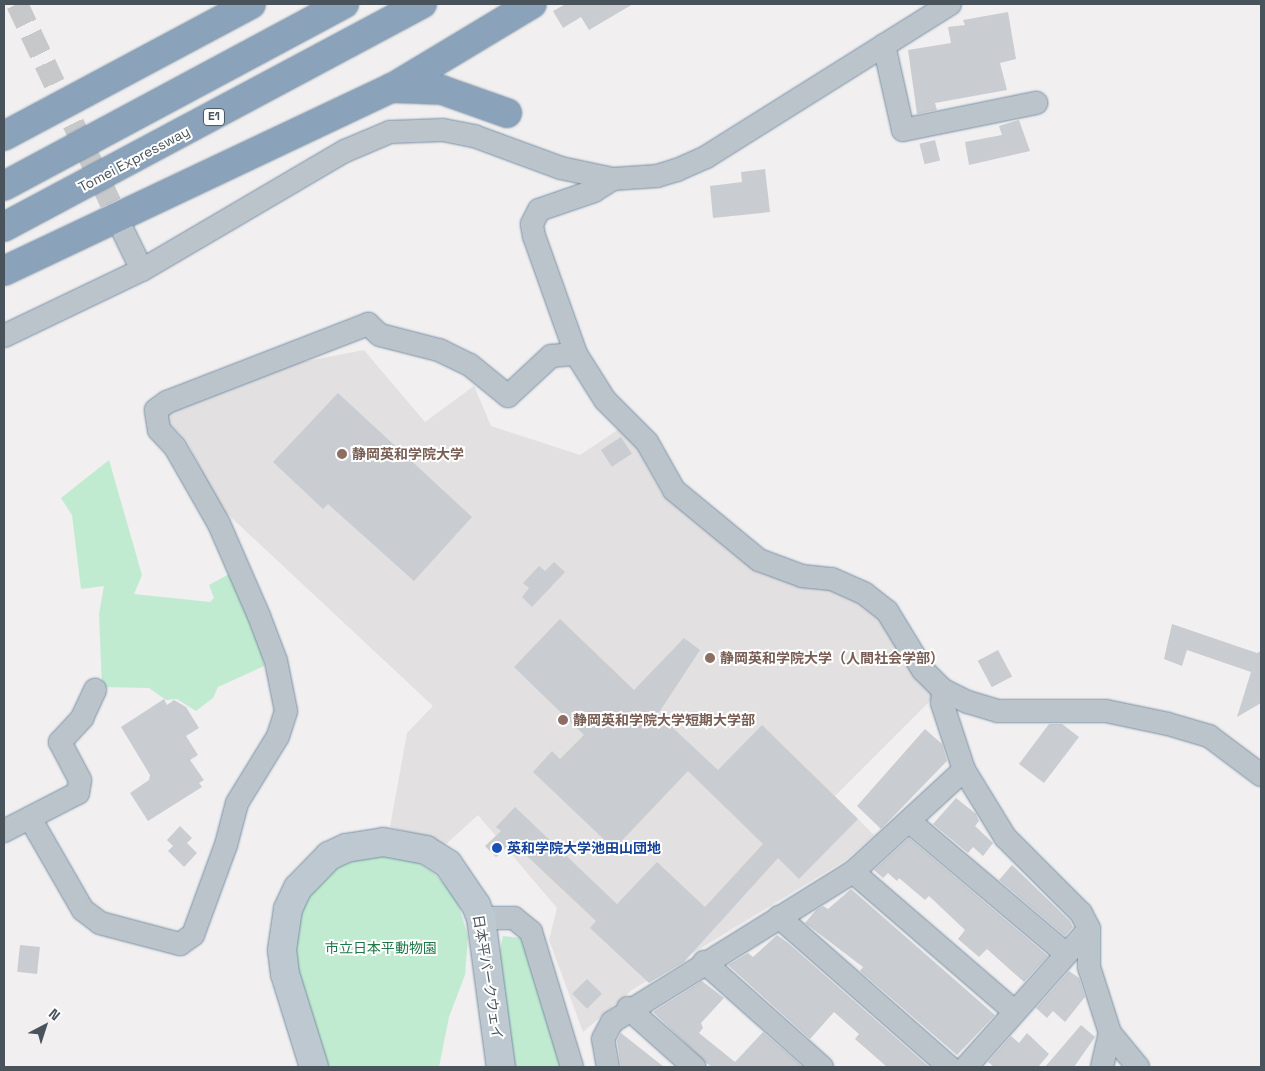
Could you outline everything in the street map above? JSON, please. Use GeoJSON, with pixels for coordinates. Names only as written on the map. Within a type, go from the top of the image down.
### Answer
{"type":"FeatureCollection","features":[{"type":"Feature","properties":{"kind":"highway"},"geometry":{"type":"LineString","coordinates":[[4,136],[251,4]]}},
{"type":"Feature","properties":{"kind":"highway"},"geometry":{"type":"LineString","coordinates":[[4,186],[344,4]]}},
{"type":"Feature","properties":{"kind":"highway","name":"Tomei Expressway"},"geometry":{"type":"LineString","coordinates":[[4,226],[422,4]]}},
{"type":"Feature","properties":{"kind":"highway"},"geometry":{"type":"LineString","coordinates":[[4,271],[392,88],[532,4]]}},
{"type":"Feature","properties":{"kind":"highway"},"geometry":{"type":"LineString","coordinates":[[392,88],[442,90],[507,113]]}},
{"type":"Feature","properties":{"kind":"street"},"geometry":{"type":"LineString","coordinates":[[4,336],[142,270],[345,151],[390,132],[418,129],[466,134],[560,168],[613,179],[657,176],[706,158],[950,4]]}},
{"type":"Feature","properties":{"kind":"street"},"geometry":{"type":"LineString","coordinates":[[884,45],[903,130],[1036,104]]}},
{"type":"Feature","properties":{"kind":"street"},"geometry":{"type":"LineString","coordinates":[[613,179],[594,191],[539,210],[532,224],[576,354],[605,400],[647,442],[674,490],[760,560],[794,574],[832,579],[865,594],[887,611],[923,670],[943,690],[998,711],[1106,711],[1168,724],[1209,736],[1261,775]]}},
{"type":"Feature","properties":{"kind":"street"},"geometry":{"type":"LineString","coordinates":[[124,233],[142,270]]}},
{"type":"Feature","properties":{"kind":"street"},"geometry":{"type":"LineString","coordinates":[[30,818],[83,910],[100,923],[180,944],[193,934],[226,845],[237,803],[278,736],[286,710],[266,634],[219,524],[175,447],[159,430],[156,410],[167,402],[368,324],[380,335],[439,350],[470,366],[508,396],[551,356],[576,354]]}},
{"type":"Feature","properties":{"kind":"street"},"geometry":{"type":"LineString","coordinates":[[4,831],[78,793],[80,780],[60,742],[82,718],[95,690]]}},
{"type":"Feature","properties":{"kind":"street"},"geometry":{"type":"LineString","coordinates":[[943,690],[942,703],[964,770],[1005,837],[1081,913],[1089,929],[1089,967],[1110,1033],[1138,1067]]}},
{"type":"Feature","properties":{"kind":"street"},"geometry":{"type":"LineString","coordinates":[[608,1067],[603,1039],[612,1022],[628,1008],[853,872],[910,822],[964,770]]}},
{"type":"Feature","properties":{"kind":"street"},"geometry":{"type":"LineString","coordinates":[[910,822],[1066,954]]}},
{"type":"Feature","properties":{"kind":"street","name":"日本平パークウェイ"},"geometry":{"type":"LineString","coordinates":[[314,1067],[285,974],[282,950],[288,909],[312,870],[329,856],[365,844],[403,843],[426,850],[448,864],[459,877],[482,918],[501,1067]]}},
{"type":"Feature","properties":{"kind":"street"},"geometry":{"type":"LineString","coordinates":[[853,872],[1013,1010]]}},
{"type":"Feature","properties":{"kind":"street"},"geometry":{"type":"LineString","coordinates":[[779,917],[949,1067]]}},
{"type":"Feature","properties":{"kind":"street"},"geometry":{"type":"LineString","coordinates":[[482,918],[514,918],[530,932],[572,1067]]}},
{"type":"Feature","properties":{"kind":"street"},"geometry":{"type":"LineString","coordinates":[[966,1067],[1013,1010],[1089,929]]}},
{"type":"Feature","properties":{"kind":"street"},"geometry":{"type":"LineString","coordinates":[[704,962],[822,1067]]}},
{"type":"Feature","properties":{"kind":"street"},"geometry":{"type":"LineString","coordinates":[[628,1008],[694,1067]]}},
{"type":"Feature","properties":{"kind":"street"},"geometry":{"type":"LineString","coordinates":[[1102,1067],[1110,1033]]}},
{"type":"Feature","properties":{"kind":"shaded area"},"geometry":{"type":"Polygon","coordinates":[[[364,350],[425,422],[474,386],[491,426],[580,455],[619,429],[637,448],[662,494],[708,533],[770,576],[855,594],[888,627],[930,683],[933,698],[835,796],[874,835],[846,860],[632,990],[583,1032],[549,940],[557,908],[478,815],[444,846],[426,837],[390,827],[407,733],[433,706],[220,507],[186,439],[165,420],[164,410],[281,366],[364,350]]]}},
{"type":"Feature","properties":{"kind":"green space"},"geometry":{"type":"Polygon","coordinates":[[[109,460],[142,575],[134,594],[210,602],[214,598],[209,585],[231,573],[262,650],[264,666],[218,687],[213,698],[196,711],[177,699],[166,700],[149,688],[102,687],[99,614],[104,586],[81,589],[72,515],[61,498],[109,460]]]}},
{"type":"Feature","properties":{"kind":"green space","name":"市立日本平動物園"},"geometry":{"type":"Polygon","coordinates":[[[358,854],[411,858],[435,874],[457,898],[468,937],[465,975],[449,1017],[439,1067],[328,1067],[305,1008],[295,969],[297,918],[313,886],[330,868],[358,854]]]}},
{"type":"Feature","properties":{"kind":"green space"},"geometry":{"type":"Polygon","coordinates":[[[503,936],[521,938],[533,953],[563,1067],[514,1067],[499,955],[503,936]]]}},
{"type":"Feature","properties":{"kind":"building"},"geometry":{"type":"Polygon","coordinates":[[[566,4],[633,4],[589,30],[581,17],[563,28],[553,11],[566,4]]]}},
{"type":"Feature","properties":{"kind":"building"},"geometry":{"type":"Polygon","coordinates":[[[1008,12],[1016,59],[1000,63],[1007,90],[935,103],[937,110],[917,114],[908,50],[951,43],[948,27],[965,25],[963,20],[1008,12]]]}},
{"type":"Feature","properties":{"kind":"building"},"geometry":{"type":"Polygon","coordinates":[[[1019,120],[1030,151],[969,165],[965,142],[1002,135],[999,126],[1019,120]]]}},
{"type":"Feature","properties":{"kind":"building"},"geometry":{"type":"Polygon","coordinates":[[[935,140],[940,160],[925,164],[919,144],[935,140]]]}},
{"type":"Feature","properties":{"kind":"building"},"geometry":{"type":"Polygon","coordinates":[[[765,169],[770,212],[713,218],[710,186],[742,182],[741,172],[765,169]]]}},
{"type":"Feature","properties":{"kind":"building"},"geometry":{"type":"Polygon","coordinates":[[[338,393],[472,517],[414,581],[328,504],[323,509],[273,462],[338,393]]]}},
{"type":"Feature","properties":{"kind":"building"},"geometry":{"type":"Polygon","coordinates":[[[621,437],[632,454],[612,467],[601,450],[621,437]]]}},
{"type":"Feature","properties":{"kind":"building"},"geometry":{"type":"Polygon","coordinates":[[[554,562],[565,572],[532,607],[522,597],[529,588],[523,583],[539,566],[545,571],[554,562]]]}},
{"type":"Feature","properties":{"kind":"building"},"geometry":{"type":"Polygon","coordinates":[[[560,619],[634,690],[684,638],[700,650],[658,714],[718,770],[762,725],[858,819],[799,879],[778,858],[684,962],[649,983],[590,928],[596,921],[512,842],[496,857],[485,846],[501,831],[496,827],[515,807],[617,904],[657,862],[705,907],[763,844],[688,771],[614,849],[533,772],[552,751],[560,759],[584,735],[514,667],[560,619]]]}},
{"type":"Feature","properties":{"kind":"building"},"geometry":{"type":"Polygon","coordinates":[[[1172,624],[1257,653],[1261,651],[1261,703],[1237,717],[1251,672],[1187,650],[1182,666],[1164,659],[1172,624]]]}},
{"type":"Feature","properties":{"kind":"building"},"geometry":{"type":"Polygon","coordinates":[[[998,650],[1012,676],[992,687],[978,661],[998,650]]]}},
{"type":"Feature","properties":{"kind":"building"},"geometry":{"type":"Polygon","coordinates":[[[164,699],[167,705],[174,700],[186,707],[199,728],[186,736],[198,755],[190,760],[204,780],[199,783],[202,787],[148,821],[130,793],[149,780],[150,775],[121,727],[164,699]]]}},
{"type":"Feature","properties":{"kind":"building"},"geometry":{"type":"Polygon","coordinates":[[[1049,724],[1062,724],[1079,737],[1044,783],[1019,764],[1049,724]]]}},
{"type":"Feature","properties":{"kind":"building"},"geometry":{"type":"Polygon","coordinates":[[[925,729],[942,744],[947,761],[881,829],[857,806],[925,729]]]}},
{"type":"Feature","properties":{"kind":"building"},"geometry":{"type":"Polygon","coordinates":[[[956,798],[976,814],[979,821],[975,826],[993,843],[983,856],[973,847],[968,853],[933,824],[956,798]]]}},
{"type":"Feature","properties":{"kind":"building"},"geometry":{"type":"Polygon","coordinates":[[[180,826],[192,838],[187,843],[197,853],[184,867],[168,851],[173,846],[167,840],[180,826]]]}},
{"type":"Feature","properties":{"kind":"building"},"geometry":{"type":"Polygon","coordinates":[[[909,838],[1048,956],[1024,982],[987,949],[979,957],[958,939],[965,930],[929,896],[925,900],[899,878],[897,881],[888,873],[883,878],[874,870],[909,838]]]}},
{"type":"Feature","properties":{"kind":"building"},"geometry":{"type":"Polygon","coordinates":[[[1012,865],[1070,921],[1073,927],[1065,936],[999,880],[1012,865]]]}},
{"type":"Feature","properties":{"kind":"building"},"geometry":{"type":"Polygon","coordinates":[[[851,889],[995,1015],[957,1055],[860,971],[863,967],[805,923],[816,910],[823,906],[828,909],[851,889]]]}},
{"type":"Feature","properties":{"kind":"building"},"geometry":{"type":"Polygon","coordinates":[[[777,935],[929,1067],[887,1067],[855,1039],[859,1034],[834,1012],[810,1039],[728,965],[748,953],[753,957],[777,935]]]}},
{"type":"Feature","properties":{"kind":"building"},"geometry":{"type":"Polygon","coordinates":[[[20,945],[40,947],[37,974],[17,972],[20,945]]]}},
{"type":"Feature","properties":{"kind":"building"},"geometry":{"type":"Polygon","coordinates":[[[1069,971],[1079,978],[1085,997],[1065,1022],[1053,1011],[1047,1018],[1036,1008],[1069,971]]]}},
{"type":"Feature","properties":{"kind":"building"},"geometry":{"type":"Polygon","coordinates":[[[587,979],[602,994],[587,1009],[572,994],[587,979]]]}},
{"type":"Feature","properties":{"kind":"building"},"geometry":{"type":"Polygon","coordinates":[[[702,981],[724,998],[701,1023],[703,1028],[699,1033],[735,1062],[763,1032],[803,1067],[712,1067],[706,1063],[653,1012],[702,981]]]}},
{"type":"Feature","properties":{"kind":"building"},"geometry":{"type":"Polygon","coordinates":[[[1081,1025],[1095,1037],[1074,1067],[1045,1067],[1081,1025]]]}},
{"type":"Feature","properties":{"kind":"building"},"geometry":{"type":"Polygon","coordinates":[[[621,1033],[664,1067],[621,1067],[617,1041],[621,1033]]]}},
{"type":"Feature","properties":{"kind":"building"},"geometry":{"type":"Polygon","coordinates":[[[1027,1033],[1049,1054],[1038,1067],[994,1067],[988,1062],[1011,1036],[1019,1043],[1027,1033]]]}},
{"type":"Feature","properties":{"kind":"tunnel"},"geometry":{"type":"LineString","coordinates":[[17,4],[124,231]]}},
{"type":"Feature","properties":{"kind":"place","name":"静岡英和学院大学"},"geometry":{"type":"Point","coordinates":[342,454]}},
{"type":"Feature","properties":{"kind":"place","name":"静岡英和学院大学（人間社会学部）"},"geometry":{"type":"Point","coordinates":[710,658]}},
{"type":"Feature","properties":{"kind":"place","name":"静岡英和学院大学短期大学部"},"geometry":{"type":"Point","coordinates":[563,720]}},
{"type":"Feature","properties":{"kind":"place","name":"英和学院大学池田山団地"},"geometry":{"type":"Point","coordinates":[497,848]}}]}
